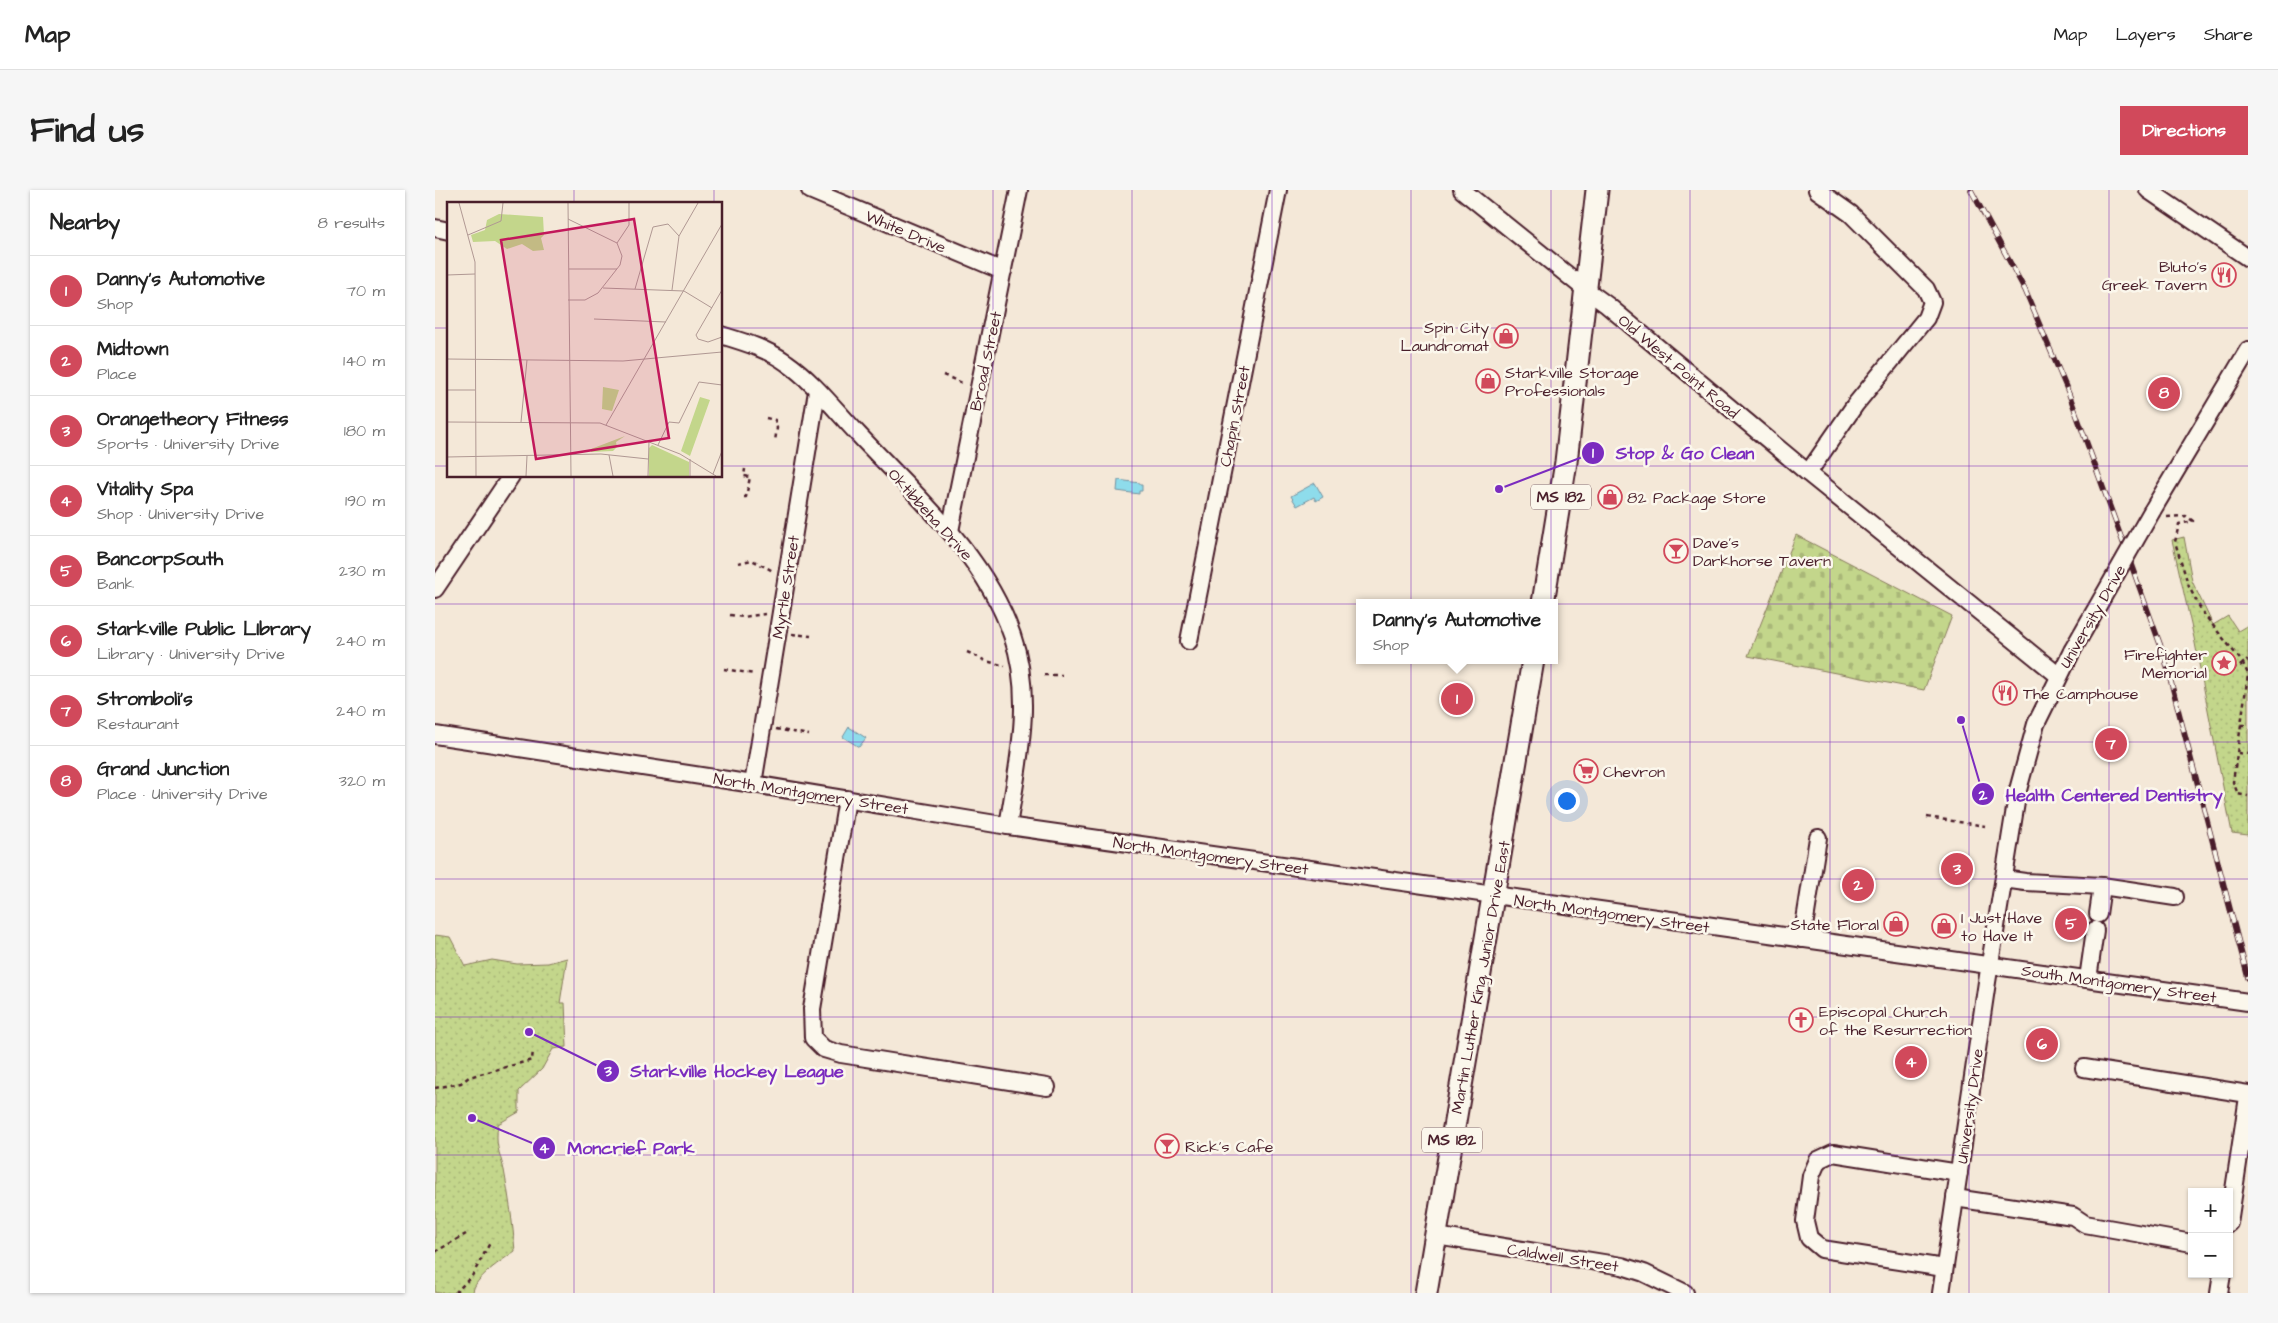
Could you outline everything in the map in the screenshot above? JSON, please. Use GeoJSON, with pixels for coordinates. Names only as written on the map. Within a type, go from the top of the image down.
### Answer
{"type":"FeatureCollection","features":[{"type":"Feature","properties":{"kind":"main road","name":"MS 182"},"geometry":{"type":"LineString","coordinates":[[1544,599],[1567,462],[1597,190]]}},
{"type":"Feature","properties":{"kind":"main road","name":"Martin Luther King, Junior Drive East"},"geometry":{"type":"LineString","coordinates":[[1426,1293],[1532,664]]}},
{"type":"Feature","properties":{"kind":"street","name":"White Drive"},"geometry":{"type":"LineString","coordinates":[[809,190],[1003,271]]}},
{"type":"Feature","properties":{"kind":"street","name":"Broad Street"},"geometry":{"type":"LineString","coordinates":[[951,532],[1019,190]]}},
{"type":"Feature","properties":{"kind":"street","name":"Chapin Street"},"geometry":{"type":"LineString","coordinates":[[1189,641],[1278,190]]}},
{"type":"Feature","properties":{"kind":"street","name":"Old West Point Road"},"geometry":{"type":"LineString","coordinates":[[1462,190],[1607,305],[1808,473],[2059,676]]}},
{"type":"Feature","properties":{"kind":"street"},"geometry":{"type":"LineString","coordinates":[[1808,473],[1855,404],[1926,318],[1932,302],[1926,289],[1851,214],[1817,190]]}},
{"type":"Feature","properties":{"kind":"street"},"geometry":{"type":"LineString","coordinates":[[2148,190],[2248,258]]}},
{"type":"Feature","properties":{"kind":"street","name":"Oktibbeha Drive"},"geometry":{"type":"LineString","coordinates":[[723,336],[754,345],[787,363],[817,391],[951,532],[985,577],[1012,635],[1019,666],[1023,699],[1021,742],[1008,826]]}},
{"type":"Feature","properties":{"kind":"street","name":"University Drive"},"geometry":{"type":"LineString","coordinates":[[1941,1293],[2004,878],[2024,764],[2036,724],[2072,652],[2159,514],[2247,352]]}},
{"type":"Feature","properties":{"kind":"street","name":"Myrtle Street"},"geometry":{"type":"LineString","coordinates":[[753,784],[817,391]]}},
{"type":"Feature","properties":{"kind":"street"},"geometry":{"type":"LineString","coordinates":[[435,589],[510,478]]}},
{"type":"Feature","properties":{"kind":"street","name":"North Montgomery Street"},"geometry":{"type":"LineString","coordinates":[[435,734],[1008,826],[1990,965]]}},
{"type":"Feature","properties":{"kind":"street"},"geometry":{"type":"LineString","coordinates":[[847,799],[812,1009],[813,1038],[824,1049],[841,1054],[1047,1087]]}},
{"type":"Feature","properties":{"kind":"street"},"geometry":{"type":"LineString","coordinates":[[1802,939],[1818,838]]}},
{"type":"Feature","properties":{"kind":"street"},"geometry":{"type":"LineString","coordinates":[[2004,878],[2025,882],[2103,886],[2175,898]]}},
{"type":"Feature","properties":{"kind":"street"},"geometry":{"type":"LineString","coordinates":[[2087,979],[2103,886]]}},
{"type":"Feature","properties":{"kind":"street","name":"South Montgomery Street"},"geometry":{"type":"LineString","coordinates":[[1990,965],[2248,1002]]}},
{"type":"Feature","properties":{"kind":"street"},"geometry":{"type":"LineString","coordinates":[[2085,1068],[2248,1096],[2233,1196]]}},
{"type":"Feature","properties":{"kind":"street"},"geometry":{"type":"LineString","coordinates":[[1944,1268],[1823,1249],[1809,1238],[1805,1221],[1811,1176],[1818,1160],[1833,1152],[1959,1173]]}},
{"type":"Feature","properties":{"kind":"street"},"geometry":{"type":"LineString","coordinates":[[1955,1198],[2073,1216],[2085,1224],[2188,1241]]}},
{"type":"Feature","properties":{"kind":"street","name":"Caldwell Street"},"geometry":{"type":"LineString","coordinates":[[1436,1236],[1622,1266],[1644,1273],[1685,1293]]}},
{"type":"Feature","properties":{"kind":"street"},"geometry":{"type":"LineString","coordinates":[[2219,1293],[2221,1278]]}},
{"type":"Feature","properties":{"kind":"path"},"geometry":{"type":"LineString","coordinates":[[943,375],[979,389]]}},
{"type":"Feature","properties":{"kind":"path"},"geometry":{"type":"LineString","coordinates":[[766,418],[775,420],[777,423],[775,441]]}},
{"type":"Feature","properties":{"kind":"path"},"geometry":{"type":"LineString","coordinates":[[744,497],[746,497],[750,477],[744,476],[745,469]]}},
{"type":"Feature","properties":{"kind":"path"},"geometry":{"type":"LineString","coordinates":[[2159,514],[2186,516],[2193,521],[2179,524],[2175,542],[2189,588],[2203,613],[2248,674],[2233,782],[2238,794],[2248,796]]}},
{"type":"Feature","properties":{"kind":"path"},"geometry":{"type":"LineString","coordinates":[[738,563],[752,560],[773,571]]}},
{"type":"Feature","properties":{"kind":"path"},"geometry":{"type":"LineString","coordinates":[[730,615],[743,617],[765,614]]}},
{"type":"Feature","properties":{"kind":"path"},"geometry":{"type":"LineString","coordinates":[[967,652],[987,661],[1006,666],[1019,666]]}},
{"type":"Feature","properties":{"kind":"path"},"geometry":{"type":"LineString","coordinates":[[2218,660],[2237,668],[2248,660]]}},
{"type":"Feature","properties":{"kind":"path"},"geometry":{"type":"LineString","coordinates":[[724,669],[754,674]]}},
{"type":"Feature","properties":{"kind":"path"},"geometry":{"type":"LineString","coordinates":[[1044,675],[1063,675]]}},
{"type":"Feature","properties":{"kind":"path"},"geometry":{"type":"LineString","coordinates":[[2241,725],[2248,725]]}},
{"type":"Feature","properties":{"kind":"path"},"geometry":{"type":"LineString","coordinates":[[763,727],[809,735]]}},
{"type":"Feature","properties":{"kind":"path"},"geometry":{"type":"LineString","coordinates":[[2238,753],[2248,754]]}},
{"type":"Feature","properties":{"kind":"path"},"geometry":{"type":"LineString","coordinates":[[1927,817],[1985,826]]}},
{"type":"Feature","properties":{"kind":"path"},"geometry":{"type":"LineString","coordinates":[[435,1088],[461,1083],[469,1077],[533,1060],[533,1050]]}},
{"type":"Feature","properties":{"kind":"path"},"geometry":{"type":"LineString","coordinates":[[435,1252],[466,1234]]}},
{"type":"Feature","properties":{"kind":"path"},"geometry":{"type":"LineString","coordinates":[[455,1293],[472,1276],[491,1243]]}},
{"type":"Feature","properties":{"kind":"green space"},"geometry":{"type":"Polygon","coordinates":[[[1796,535],[1952,616],[1924,690],[1748,656],[1796,535]]]}},
{"type":"Feature","properties":{"kind":"green space"},"geometry":{"type":"Polygon","coordinates":[[[2184,537],[2192,581],[2213,625],[2228,616],[2238,631],[2248,625],[2248,835],[2232,833],[2194,638],[2172,540],[2184,537]]]}},
{"type":"Feature","properties":{"kind":"green space"},"geometry":{"type":"Polygon","coordinates":[[[435,935],[450,937],[465,966],[492,960],[517,964],[548,963],[567,958],[560,1003],[565,1003],[567,1047],[553,1049],[542,1069],[519,1091],[519,1112],[498,1124],[497,1143],[508,1190],[515,1251],[483,1275],[474,1287],[473,1293],[435,1293],[435,935]]]}},
{"type":"Feature","properties":{"kind":"water"},"geometry":{"type":"Polygon","coordinates":[[[1118,480],[1140,483],[1142,491],[1139,491],[1139,494],[1117,491],[1118,480]]]}},
{"type":"Feature","properties":{"kind":"water"},"geometry":{"type":"Polygon","coordinates":[[[1315,483],[1323,497],[1316,501],[1314,497],[1297,506],[1291,496],[1315,483]]]}},
{"type":"Feature","properties":{"kind":"water"},"geometry":{"type":"Polygon","coordinates":[[[849,727],[866,738],[859,747],[843,737],[849,727]]]}},
{"type":"Feature","properties":{"kind":"railway"},"geometry":{"type":"LineString","coordinates":[[1971,190],[2025,290],[2069,394],[2164,655],[2248,978]]}},
{"type":"Feature","properties":{"kind":"place","name":"Bluto's Greek Tavern"},"geometry":{"type":"Point","coordinates":[2224,275]}},
{"type":"Feature","properties":{"kind":"place","name":"Spin City Laundromat"},"geometry":{"type":"Point","coordinates":[1506,336]}},
{"type":"Feature","properties":{"kind":"place","name":"Starkville Storage Professionals"},"geometry":{"type":"Point","coordinates":[1488,381]}},
{"type":"Feature","properties":{"kind":"place","name":"Grand Junction"},"geometry":{"type":"Point","coordinates":[2164,393]}},
{"type":"Feature","properties":{"kind":"place","name":"Stop & Go Clean"},"geometry":{"type":"Point","coordinates":[1499,489]}},
{"type":"Feature","properties":{"kind":"place","name":"82 Package Store"},"geometry":{"type":"Point","coordinates":[1610,497]}},
{"type":"Feature","properties":{"kind":"place","name":"Dave's Darkhorse Tavern"},"geometry":{"type":"Point","coordinates":[1676,551]}},
{"type":"Feature","properties":{"kind":"place","name":"Firefighter Memorial"},"geometry":{"type":"Point","coordinates":[2224,663]}},
{"type":"Feature","properties":{"kind":"place","name":"The Camphouse"},"geometry":{"type":"Point","coordinates":[2005,693]}},
{"type":"Feature","properties":{"kind":"place","name":"Danny's Automotive"},"geometry":{"type":"Point","coordinates":[1457,699]}},
{"type":"Feature","properties":{"kind":"place","name":"Health Centered Dentistry"},"geometry":{"type":"Point","coordinates":[1961,720]}},
{"type":"Feature","properties":{"kind":"place","name":"Stromboli's"},"geometry":{"type":"Point","coordinates":[2111,744]}},
{"type":"Feature","properties":{"kind":"place","name":"Chevron"},"geometry":{"type":"Point","coordinates":[1586,771]}},
{"type":"Feature","properties":{"kind":"place","name":"Orangetheory Fitness"},"geometry":{"type":"Point","coordinates":[1957,869]}},
{"type":"Feature","properties":{"kind":"place","name":"Midtown"},"geometry":{"type":"Point","coordinates":[1858,885]}},
{"type":"Feature","properties":{"kind":"place","name":"State Floral"},"geometry":{"type":"Point","coordinates":[1896,924]}},
{"type":"Feature","properties":{"kind":"place","name":"BancorpSouth"},"geometry":{"type":"Point","coordinates":[2071,924]}},
{"type":"Feature","properties":{"kind":"place","name":"I Just Have to Have It"},"geometry":{"type":"Point","coordinates":[1944,926]}},
{"type":"Feature","properties":{"kind":"place","name":"Episcopal Church of the Resurrection"},"geometry":{"type":"Point","coordinates":[1801,1020]}},
{"type":"Feature","properties":{"kind":"place","name":"Starkville Hockey League"},"geometry":{"type":"Point","coordinates":[529,1032]}},
{"type":"Feature","properties":{"kind":"place","name":"Starkville Public LIbrary"},"geometry":{"type":"Point","coordinates":[2042,1044]}},
{"type":"Feature","properties":{"kind":"place","name":"Vitality Spa"},"geometry":{"type":"Point","coordinates":[1911,1062]}},
{"type":"Feature","properties":{"kind":"place","name":"Moncrief Park"},"geometry":{"type":"Point","coordinates":[472,1118]}},
{"type":"Feature","properties":{"kind":"place","name":"Rick's Cafe"},"geometry":{"type":"Point","coordinates":[1167,1146]}}]}
